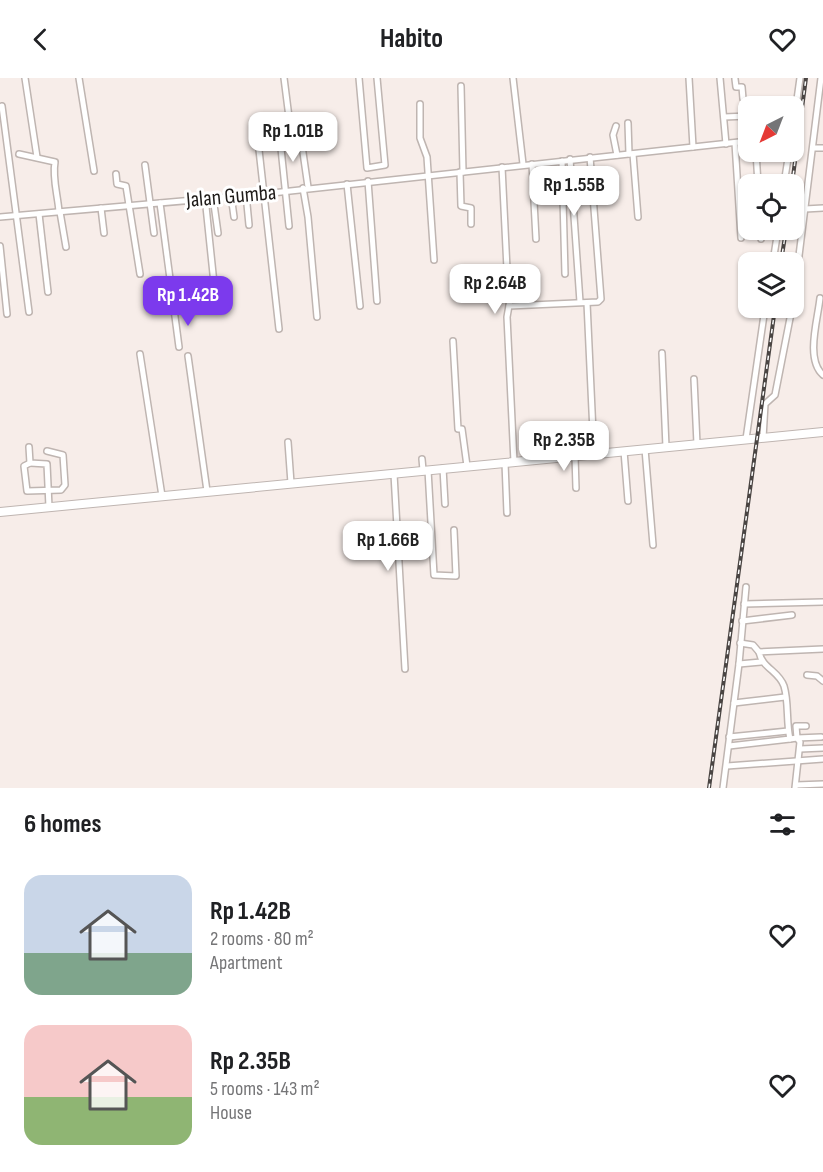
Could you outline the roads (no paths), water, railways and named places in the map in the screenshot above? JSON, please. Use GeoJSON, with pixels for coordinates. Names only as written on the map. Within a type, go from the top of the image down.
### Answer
{"type":"FeatureCollection","features":[{"type":"Feature","properties":{"kind":"street"},"geometry":{"type":"LineString","coordinates":[[25,78],[37,157]]}},
{"type":"Feature","properties":{"kind":"street"},"geometry":{"type":"LineString","coordinates":[[79,78],[94,171]]}},
{"type":"Feature","properties":{"kind":"street"},"geometry":{"type":"LineString","coordinates":[[284,78],[290,125]]}},
{"type":"Feature","properties":{"kind":"street"},"geometry":{"type":"LineString","coordinates":[[358,78],[366,168],[385,165],[377,78]]}},
{"type":"Feature","properties":{"kind":"street"},"geometry":{"type":"LineString","coordinates":[[513,78],[523,164]]}},
{"type":"Feature","properties":{"kind":"street"},"geometry":{"type":"LineString","coordinates":[[689,78],[693,147]]}},
{"type":"Feature","properties":{"kind":"street"},"geometry":{"type":"LineString","coordinates":[[726,144],[721,79],[735,78],[736,87],[745,87],[744,96]]}},
{"type":"Feature","properties":{"kind":"street"},"geometry":{"type":"LineString","coordinates":[[798,96],[800,78]]}},
{"type":"Feature","properties":{"kind":"street"},"geometry":{"type":"LineString","coordinates":[[801,252],[822,82]]}},
{"type":"Feature","properties":{"kind":"street"},"geometry":{"type":"LineString","coordinates":[[461,86],[461,206],[471,208],[471,224]]}},
{"type":"Feature","properties":{"kind":"street"},"geometry":{"type":"LineString","coordinates":[[420,104],[420,138],[427,157],[434,260]]}},
{"type":"Feature","properties":{"kind":"street"},"geometry":{"type":"LineString","coordinates":[[2,106],[29,312]]}},
{"type":"Feature","properties":{"kind":"street"},"geometry":{"type":"LineString","coordinates":[[724,117],[738,116]]}},
{"type":"Feature","properties":{"kind":"street"},"geometry":{"type":"LineString","coordinates":[[628,123],[638,217]]}},
{"type":"Feature","properties":{"kind":"street"},"geometry":{"type":"LineString","coordinates":[[289,226],[279,129],[299,125],[317,317]]}},
{"type":"Feature","properties":{"kind":"street"},"geometry":{"type":"LineString","coordinates":[[616,126],[613,135],[617,155]]}},
{"type":"Feature","properties":{"kind":"street"},"geometry":{"type":"LineString","coordinates":[[258,141],[279,329]]}},
{"type":"Feature","properties":{"kind":"street","name":"Jalan Gumba"},"geometry":{"type":"LineString","coordinates":[[0,217],[130,206],[213,196],[263,194],[376,180],[428,177],[523,164],[738,143]]}},
{"type":"Feature","properties":{"kind":"street"},"geometry":{"type":"LineString","coordinates":[[735,144],[738,191]]}},
{"type":"Feature","properties":{"kind":"street"},"geometry":{"type":"LineString","coordinates":[[813,148],[823,148]]}},
{"type":"Feature","properties":{"kind":"street"},"geometry":{"type":"LineString","coordinates":[[19,154],[55,162],[53,171],[66,247]]}},
{"type":"Feature","properties":{"kind":"street"},"geometry":{"type":"LineString","coordinates":[[509,306],[598,302],[601,297],[590,157]]}},
{"type":"Feature","properties":{"kind":"street"},"geometry":{"type":"LineString","coordinates":[[570,159],[580,302]]}},
{"type":"Feature","properties":{"kind":"street"},"geometry":{"type":"LineString","coordinates":[[562,161],[565,274]]}},
{"type":"Feature","properties":{"kind":"street"},"geometry":{"type":"LineString","coordinates":[[532,164],[536,239]]}},
{"type":"Feature","properties":{"kind":"street"},"geometry":{"type":"LineString","coordinates":[[145,165],[154,233]]}},
{"type":"Feature","properties":{"kind":"street"},"geometry":{"type":"LineString","coordinates":[[502,167],[507,269],[511,294],[507,317],[514,462]]}},
{"type":"Feature","properties":{"kind":"street"},"geometry":{"type":"LineString","coordinates":[[376,168],[376,180]]}},
{"type":"Feature","properties":{"kind":"street"},"geometry":{"type":"LineString","coordinates":[[116,174],[117,184],[126,186],[140,274]]}},
{"type":"Feature","properties":{"kind":"street"},"geometry":{"type":"LineString","coordinates":[[368,182],[377,301]]}},
{"type":"Feature","properties":{"kind":"street"},"geometry":{"type":"LineString","coordinates":[[347,184],[360,306]]}},
{"type":"Feature","properties":{"kind":"street"},"geometry":{"type":"LineString","coordinates":[[246,194],[249,225]]}},
{"type":"Feature","properties":{"kind":"street"},"geometry":{"type":"LineString","coordinates":[[231,195],[234,217]]}},
{"type":"Feature","properties":{"kind":"street"},"geometry":{"type":"LineString","coordinates":[[213,196],[218,233]]}},
{"type":"Feature","properties":{"kind":"street"},"geometry":{"type":"LineString","coordinates":[[205,197],[215,293]]}},
{"type":"Feature","properties":{"kind":"street"},"geometry":{"type":"LineString","coordinates":[[160,203],[179,347]]}},
{"type":"Feature","properties":{"kind":"street"},"geometry":{"type":"LineString","coordinates":[[101,208],[104,233]]}},
{"type":"Feature","properties":{"kind":"street"},"geometry":{"type":"LineString","coordinates":[[805,209],[823,208]]}},
{"type":"Feature","properties":{"kind":"street"},"geometry":{"type":"LineString","coordinates":[[39,214],[48,292]]}},
{"type":"Feature","properties":{"kind":"street"},"geometry":{"type":"LineString","coordinates":[[0,246],[7,314]]}},
{"type":"Feature","properties":{"kind":"street"},"geometry":{"type":"LineString","coordinates":[[820,298],[813,349],[818,371],[823,375]]}},
{"type":"Feature","properties":{"kind":"street"},"geometry":{"type":"LineString","coordinates":[[587,303],[594,454]]}},
{"type":"Feature","properties":{"kind":"street"},"geometry":{"type":"LineString","coordinates":[[746,439],[764,318]]}},
{"type":"Feature","properties":{"kind":"street"},"geometry":{"type":"LineString","coordinates":[[764,438],[765,404],[775,395],[790,318]]}},
{"type":"Feature","properties":{"kind":"street"},"geometry":{"type":"LineString","coordinates":[[453,341],[458,429],[462,429],[466,466]]}},
{"type":"Feature","properties":{"kind":"street"},"geometry":{"type":"LineString","coordinates":[[662,353],[666,447]]}},
{"type":"Feature","properties":{"kind":"street"},"geometry":{"type":"LineString","coordinates":[[140,354],[162,496]]}},
{"type":"Feature","properties":{"kind":"street"},"geometry":{"type":"LineString","coordinates":[[188,356],[207,491]]}},
{"type":"Feature","properties":{"kind":"street"},"geometry":{"type":"LineString","coordinates":[[694,380],[697,444]]}},
{"type":"Feature","properties":{"kind":"street"},"geometry":{"type":"LineString","coordinates":[[0,512],[823,432]]}},
{"type":"Feature","properties":{"kind":"street"},"geometry":{"type":"LineString","coordinates":[[288,442],[291,483]]}},
{"type":"Feature","properties":{"kind":"street"},"geometry":{"type":"LineString","coordinates":[[29,447],[30,463]]}},
{"type":"Feature","properties":{"kind":"street"},"geometry":{"type":"LineString","coordinates":[[645,449],[653,545]]}},
{"type":"Feature","properties":{"kind":"street"},"geometry":{"type":"LineString","coordinates":[[48,451],[63,455],[65,485],[61,490],[48,490],[27,491],[24,466],[30,463],[48,464],[48,490],[49,507]]}},
{"type":"Feature","properties":{"kind":"street"},"geometry":{"type":"LineString","coordinates":[[624,451],[628,501]]}},
{"type":"Feature","properties":{"kind":"street"},"geometry":{"type":"LineString","coordinates":[[575,456],[576,489]]}},
{"type":"Feature","properties":{"kind":"street"},"geometry":{"type":"LineString","coordinates":[[422,459],[425,470],[434,576],[456,576],[454,530]]}},
{"type":"Feature","properties":{"kind":"street"},"geometry":{"type":"LineString","coordinates":[[504,463],[507,513]]}},
{"type":"Feature","properties":{"kind":"street"},"geometry":{"type":"LineString","coordinates":[[443,468],[445,504]]}},
{"type":"Feature","properties":{"kind":"street"},"geometry":{"type":"LineString","coordinates":[[394,474],[405,669]]}},
{"type":"Feature","properties":{"kind":"street"},"geometry":{"type":"LineString","coordinates":[[723,788],[746,587]]}},
{"type":"Feature","properties":{"kind":"street"},"geometry":{"type":"LineString","coordinates":[[744,604],[823,602]]}},
{"type":"Feature","properties":{"kind":"street"},"geometry":{"type":"LineString","coordinates":[[742,621],[792,615]]}},
{"type":"Feature","properties":{"kind":"street"},"geometry":{"type":"LineString","coordinates":[[740,643],[753,645],[759,652],[761,662],[780,677],[785,697],[788,732],[800,742],[795,787],[823,784]]}},
{"type":"Feature","properties":{"kind":"street"},"geometry":{"type":"LineString","coordinates":[[759,652],[823,649]]}},
{"type":"Feature","properties":{"kind":"street"},"geometry":{"type":"LineString","coordinates":[[739,664],[761,662]]}},
{"type":"Feature","properties":{"kind":"street"},"geometry":{"type":"LineString","coordinates":[[807,675],[817,676],[823,681]]}},
{"type":"Feature","properties":{"kind":"street"},"geometry":{"type":"LineString","coordinates":[[734,704],[785,697]]}},
{"type":"Feature","properties":{"kind":"street"},"geometry":{"type":"LineString","coordinates":[[794,739],[796,726],[806,726]]}},
{"type":"Feature","properties":{"kind":"street"},"geometry":{"type":"LineString","coordinates":[[729,736],[788,732]]}},
{"type":"Feature","properties":{"kind":"street"},"geometry":{"type":"LineString","coordinates":[[729,746],[821,737]]}},
{"type":"Feature","properties":{"kind":"street"},"geometry":{"type":"LineString","coordinates":[[800,749],[823,748]]}},
{"type":"Feature","properties":{"kind":"street"},"geometry":{"type":"LineString","coordinates":[[727,766],[823,759]]}},
{"type":"Feature","properties":{"kind":"railway"},"geometry":{"type":"LineString","coordinates":[[793,174],[806,78]]}},
{"type":"Feature","properties":{"kind":"railway"},"geometry":{"type":"LineString","coordinates":[[783,252],[784,240]]}},
{"type":"Feature","properties":{"kind":"railway"},"geometry":{"type":"LineString","coordinates":[[709,788],[774,318]]}}]}
